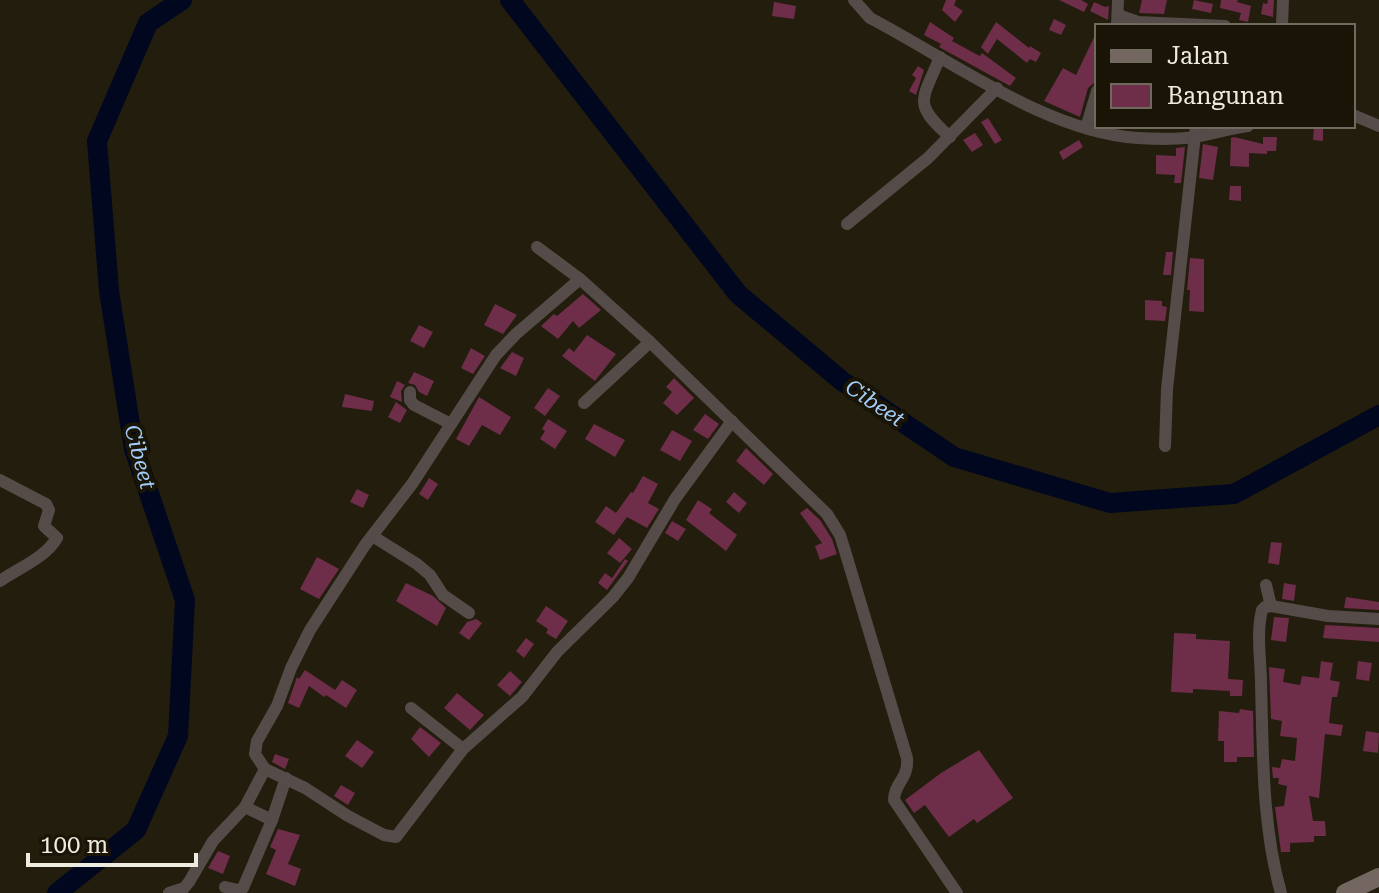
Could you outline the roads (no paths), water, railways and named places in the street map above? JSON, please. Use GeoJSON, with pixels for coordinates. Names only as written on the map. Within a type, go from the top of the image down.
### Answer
{"type":"FeatureCollection","features":[{"type":"Feature","properties":{"kind":"street"},"geometry":{"type":"LineString","coordinates":[[854,0],[870,18],[1059,120],[1126,137],[1227,128]]}},
{"type":"Feature","properties":{"kind":"street"},"geometry":{"type":"LineString","coordinates":[[1118,0],[1117,20],[1138,24]]}},
{"type":"Feature","properties":{"kind":"street"},"geometry":{"type":"LineString","coordinates":[[1282,24],[1283,0]]}},
{"type":"Feature","properties":{"kind":"street"},"geometry":{"type":"LineString","coordinates":[[940,57],[927,89],[924,107],[927,117],[950,137]]}},
{"type":"Feature","properties":{"kind":"street"},"geometry":{"type":"LineString","coordinates":[[847,224],[950,137],[997,88]]}},
{"type":"Feature","properties":{"kind":"street"},"geometry":{"type":"LineString","coordinates":[[1086,128],[1095,98]]}},
{"type":"Feature","properties":{"kind":"street"},"geometry":{"type":"LineString","coordinates":[[1355,116],[1379,126]]}},
{"type":"Feature","properties":{"kind":"street"},"geometry":{"type":"LineString","coordinates":[[1165,446],[1167,389],[1196,131]]}},
{"type":"Feature","properties":{"kind":"street"},"geometry":{"type":"LineString","coordinates":[[537,247],[580,279],[650,342],[819,506],[840,535],[907,758],[907,774],[894,792],[894,800],[957,893]]}},
{"type":"Feature","properties":{"kind":"street"},"geometry":{"type":"LineString","coordinates":[[580,279],[496,355],[310,630],[255,749],[265,769],[392,838],[399,835],[463,749],[522,697],[557,652],[613,597],[628,578],[675,499],[732,421]]}},
{"type":"Feature","properties":{"kind":"street"},"geometry":{"type":"LineString","coordinates":[[584,403],[650,342]]}},
{"type":"Feature","properties":{"kind":"street"},"geometry":{"type":"LineString","coordinates":[[410,392],[414,405],[451,424]]}},
{"type":"Feature","properties":{"kind":"street"},"geometry":{"type":"LineString","coordinates":[[0,480],[46,504],[49,510],[44,526],[57,538],[39,558],[0,581]]}},
{"type":"Feature","properties":{"kind":"street"},"geometry":{"type":"LineString","coordinates":[[374,537],[417,564],[430,575],[443,595],[469,613]]}},
{"type":"Feature","properties":{"kind":"street"},"geometry":{"type":"LineString","coordinates":[[1266,585],[1271,606]]}},
{"type":"Feature","properties":{"kind":"street"},"geometry":{"type":"LineString","coordinates":[[1281,893],[1270,838],[1263,754],[1260,618],[1265,607],[1271,606],[1328,616],[1379,619]]}},
{"type":"Feature","properties":{"kind":"street"},"geometry":{"type":"LineString","coordinates":[[411,708],[463,749]]}},
{"type":"Feature","properties":{"kind":"street"},"geometry":{"type":"LineString","coordinates":[[169,893],[184,888],[189,882],[213,841],[245,807],[265,769]]}},
{"type":"Feature","properties":{"kind":"street"},"geometry":{"type":"LineString","coordinates":[[225,887],[243,888],[286,778]]}},
{"type":"Feature","properties":{"kind":"street"},"geometry":{"type":"LineString","coordinates":[[245,807],[272,820]]}},
{"type":"Feature","properties":{"kind":"street"},"geometry":{"type":"LineString","coordinates":[[1345,893],[1379,877]]}},
{"type":"Feature","properties":{"kind":"waterway","name":"Cibeet"},"geometry":{"type":"LineString","coordinates":[[57,893],[136,830],[178,736],[185,600],[134,449],[109,291],[97,141],[148,23],[182,0]]}},
{"type":"Feature","properties":{"kind":"waterway","name":"Cibeet"},"geometry":{"type":"LineString","coordinates":[[510,0],[738,294],[842,381],[954,457],[1110,503],[1234,494],[1379,415]]}}]}
